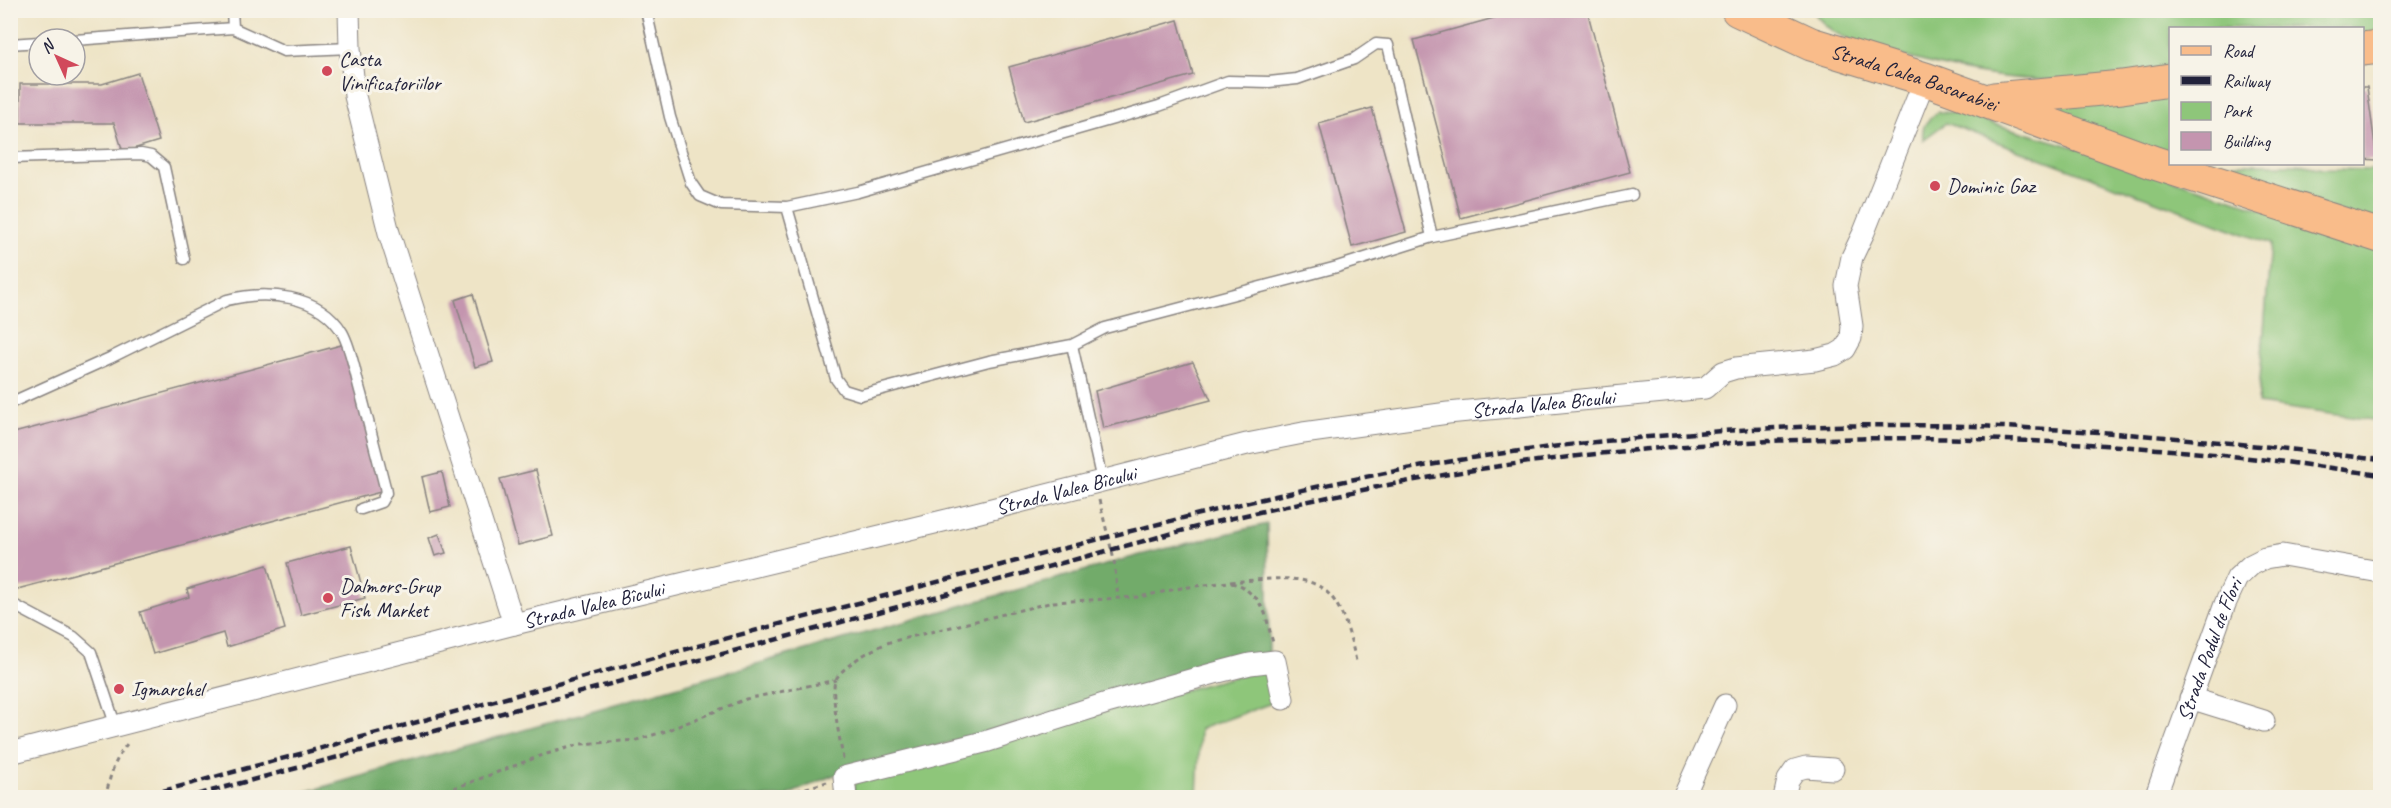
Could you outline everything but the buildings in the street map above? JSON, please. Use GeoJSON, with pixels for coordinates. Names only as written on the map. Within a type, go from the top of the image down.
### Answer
{"type":"FeatureCollection","features":[{"type":"Feature","properties":{"kind":"main road","name":"Strada Calea Basarabiei"},"geometry":{"type":"LineString","coordinates":[[1738,10],[1811,44],[1983,99],[2122,87],[2169,80]]}},
{"type":"Feature","properties":{"kind":"main road"},"geometry":{"type":"LineString","coordinates":[[1796,10],[1811,44]]}},
{"type":"Feature","properties":{"kind":"main road"},"geometry":{"type":"LineString","coordinates":[[2364,49],[2380,47]]}},
{"type":"Feature","properties":{"kind":"main road"},"geometry":{"type":"LineString","coordinates":[[1983,99],[2155,163],[2380,236]]}},
{"type":"Feature","properties":{"kind":"street"},"geometry":{"type":"LineString","coordinates":[[349,10],[355,96],[389,233],[514,624]]}},
{"type":"Feature","properties":{"kind":"street","name":"Strada Valea Bîcului"},"geometry":{"type":"LineString","coordinates":[[12,747],[116,727],[514,624],[1247,444],[1303,433],[1448,413],[1705,388],[1723,372],[1736,368],[1815,360],[1835,355],[1845,349],[1851,338],[1852,326],[1846,286],[1852,257],[1869,221],[1925,79]]}},
{"type":"Feature","properties":{"kind":"street","name":"Strada Podul de Flori"},"geometry":{"type":"LineString","coordinates":[[2155,798],[2225,604],[2237,578],[2252,565],[2265,558],[2283,555],[2380,572]]}},
{"type":"Feature","properties":{"kind":"street"},"geometry":{"type":"LineString","coordinates":[[845,787],[1107,703],[1250,664],[1275,661],[1283,699]]}},
{"type":"Feature","properties":{"kind":"street"},"geometry":{"type":"LineString","coordinates":[[2190,698],[2264,721]]}},
{"type":"Feature","properties":{"kind":"street"},"geometry":{"type":"LineString","coordinates":[[1683,798],[1725,705]]}},
{"type":"Feature","properties":{"kind":"street"},"geometry":{"type":"LineString","coordinates":[[1784,798],[1788,780],[1795,770],[1806,768],[1833,770]]}},
{"type":"Feature","properties":{"kind":"lane"},"geometry":{"type":"LineString","coordinates":[[232,10],[233,28]]}},
{"type":"Feature","properties":{"kind":"lane"},"geometry":{"type":"LineString","coordinates":[[648,12],[670,117],[691,183],[700,196],[721,205],[786,207],[858,192],[1159,106],[1228,81],[1269,82],[1297,79],[1354,59],[1376,44],[1388,45],[1432,237]]}},
{"type":"Feature","properties":{"kind":"lane"},"geometry":{"type":"LineString","coordinates":[[87,39],[233,28],[284,51],[350,48]]}},
{"type":"Feature","properties":{"kind":"lane"},"geometry":{"type":"LineString","coordinates":[[10,44],[27,43]]}},
{"type":"Feature","properties":{"kind":"lane"},"geometry":{"type":"LineString","coordinates":[[10,158],[141,154],[151,156],[164,167],[184,259]]}},
{"type":"Feature","properties":{"kind":"lane"},"geometry":{"type":"LineString","coordinates":[[786,207],[836,379],[844,390],[860,395],[989,361],[1072,345],[1105,328],[1337,267],[1432,237],[1632,195]]}},
{"type":"Feature","properties":{"kind":"lane"},"geometry":{"type":"LineString","coordinates":[[10,403],[110,358],[227,300],[246,295],[293,299],[316,306],[326,314],[335,323],[348,345],[386,486],[386,493],[381,502],[361,509]]}},
{"type":"Feature","properties":{"kind":"lane"},"geometry":{"type":"LineString","coordinates":[[1072,345],[1098,482]]}},
{"type":"Feature","properties":{"kind":"lane"},"geometry":{"type":"LineString","coordinates":[[10,603],[74,636],[92,652],[116,727]]}},
{"type":"Feature","properties":{"kind":"path"},"geometry":{"type":"LineString","coordinates":[[1098,482],[1105,531],[1114,560],[1118,598]]}},
{"type":"Feature","properties":{"kind":"path"},"geometry":{"type":"LineString","coordinates":[[771,798],[845,787],[834,688],[836,680],[856,660],[890,642],[999,614],[1053,602],[1138,597],[1191,586],[1298,578],[1316,583],[1330,594],[1345,621],[1356,662]]}},
{"type":"Feature","properties":{"kind":"path"},"geometry":{"type":"LineString","coordinates":[[1228,582],[1242,586],[1257,599],[1271,630],[1275,661]]}},
{"type":"Feature","properties":{"kind":"path"},"geometry":{"type":"LineString","coordinates":[[419,798],[580,744],[637,740],[746,699],[836,680]]}},
{"type":"Feature","properties":{"kind":"path"},"geometry":{"type":"LineString","coordinates":[[106,798],[115,760],[146,719]]}},
{"type":"Feature","properties":{"kind":"green space"},"geometry":{"type":"Polygon","coordinates":[[[2380,10],[2380,36],[2364,37],[2364,27],[2169,27],[2169,69],[2102,78],[2038,80],[1993,76],[1948,68],[1861,43],[1835,33],[1813,11],[2380,10]]]}},
{"type":"Feature","properties":{"kind":"green space"},"geometry":{"type":"Polygon","coordinates":[[[2169,91],[2169,158],[2061,119],[2061,111],[2065,104],[2169,91]]]}},
{"type":"Feature","properties":{"kind":"green space"},"geometry":{"type":"Polygon","coordinates":[[[1939,112],[1956,113],[2081,149],[2380,248],[2380,421],[2258,404],[2271,244],[1946,123],[1923,140],[1926,123],[1939,112]]]}},
{"type":"Feature","properties":{"kind":"green space"},"geometry":{"type":"Polygon","coordinates":[[[2192,165],[2305,165],[2323,169],[2380,170],[2380,225],[2192,165]]]}},
{"type":"Feature","properties":{"kind":"green space"},"geometry":{"type":"Polygon","coordinates":[[[1267,524],[1269,653],[834,775],[783,797],[284,798],[1140,555],[1267,524]]]}},
{"type":"Feature","properties":{"kind":"green space"},"geometry":{"type":"Polygon","coordinates":[[[1267,668],[1280,700],[1200,729],[1197,797],[854,797],[854,786],[858,777],[1267,668]]]}},
{"type":"Feature","properties":{"kind":"railway"},"geometry":{"type":"LineString","coordinates":[[137,798],[1087,542],[1330,484],[1494,455],[1577,444],[1703,432],[1899,425],[2106,432],[2243,444],[2380,460]]}},
{"type":"Feature","properties":{"kind":"railway"},"geometry":{"type":"LineString","coordinates":[[185,798],[1211,523],[1455,473],[1537,461],[1748,442],[1959,439],[2170,450],[2380,475]]}},
{"type":"Feature","properties":{"kind":"place","name":"Casta Vinificatoriilor"},"geometry":{"type":"Point","coordinates":[327,71]}},
{"type":"Feature","properties":{"kind":"place","name":"Dominic Gaz"},"geometry":{"type":"Point","coordinates":[1935,186]}},
{"type":"Feature","properties":{"kind":"place","name":"Dalmors-Grup Fish Market"},"geometry":{"type":"Point","coordinates":[328,598]}},
{"type":"Feature","properties":{"kind":"place","name":"Igmarchel"},"geometry":{"type":"Point","coordinates":[119,689]}}]}
